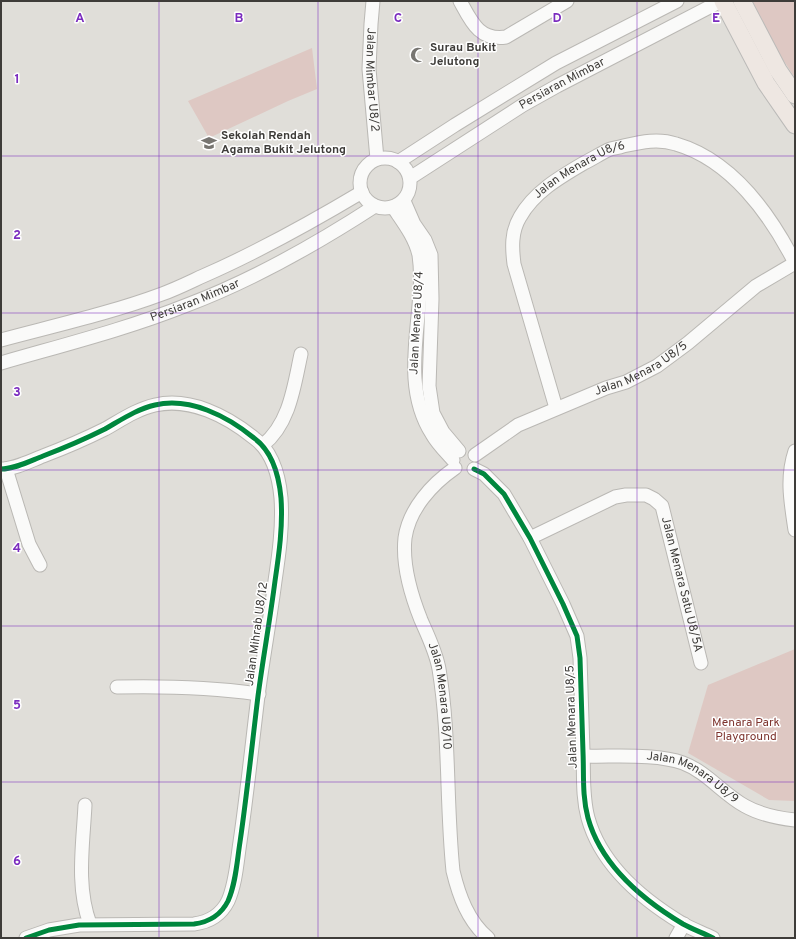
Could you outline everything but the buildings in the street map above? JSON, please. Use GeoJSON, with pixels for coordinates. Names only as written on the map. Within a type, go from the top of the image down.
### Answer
{"type":"FeatureCollection","features":[{"type":"Feature","properties":{"kind":"main road"},"geometry":{"type":"LineString","coordinates":[[722,1],[766,83],[795,125]]}},
{"type":"Feature","properties":{"kind":"main road"},"geometry":{"type":"LineString","coordinates":[[742,1],[778,70],[795,95]]}},
{"type":"Feature","properties":{"kind":"street","name":"Jalan Mimbar U8/2"},"geometry":{"type":"LineString","coordinates":[[373,1],[369,70],[377,159]]}},
{"type":"Feature","properties":{"kind":"street"},"geometry":{"type":"LineString","coordinates":[[460,1],[476,28],[487,35],[499,38],[506,37],[567,1]]}},
{"type":"Feature","properties":{"kind":"street","name":"Persiaran Mimbar"},"geometry":{"type":"LineString","coordinates":[[398,162],[556,63],[677,1]]}},
{"type":"Feature","properties":{"kind":"street","name":"Persiaran Mimbar"},"geometry":{"type":"LineString","coordinates":[[410,178],[523,105],[722,1]]}},
{"type":"Feature","properties":{"kind":"street","name":"Jalan Menara U8/6"},"geometry":{"type":"LineString","coordinates":[[556,408],[514,264],[512,247],[514,232],[519,218],[529,204],[541,191],[566,174],[608,150],[645,141],[676,143],[690,149],[717,165],[746,190],[768,217],[787,246],[795,263]]}},
{"type":"Feature","properties":{"kind":"street"},"geometry":{"type":"LineString","coordinates":[[377,159],[392,159],[398,162],[404,166],[410,178],[408,194],[398,204],[387,208],[375,206],[365,198],[360,184],[364,169],[377,159]]}},
{"type":"Feature","properties":{"kind":"street","name":"Persiaran Mimbar"},"geometry":{"type":"LineString","coordinates":[[1,340],[113,309],[175,289],[234,262],[307,225],[362,192]]}},
{"type":"Feature","properties":{"kind":"street","name":"Jalan Menara U8/4"},"geometry":{"type":"LineString","coordinates":[[398,204],[425,240],[431,255],[432,300],[429,386],[433,413],[456,459]]}},
{"type":"Feature","properties":{"kind":"street","name":"Persiaran Mimbar"},"geometry":{"type":"LineString","coordinates":[[1,363],[133,324],[195,302],[258,275],[340,229],[375,206]]}},
{"type":"Feature","properties":{"kind":"street","name":"Jalan Menara U8/5"},"geometry":{"type":"LineString","coordinates":[[475,455],[518,425],[606,388],[626,382],[657,366],[688,343],[756,286],[795,263]]}},
{"type":"Feature","properties":{"kind":"street"},"geometry":{"type":"LineString","coordinates":[[263,445],[274,434],[284,418],[301,354]]}},
{"type":"Feature","properties":{"kind":"street","name":"Jalan Mihrab U8/12"},"geometry":{"type":"LineString","coordinates":[[4,469],[76,443],[142,409],[163,404],[183,404],[203,408],[234,424],[254,437],[263,445],[271,460],[278,481],[281,512],[278,565],[258,694],[243,820],[234,880],[227,903],[220,912],[204,923],[180,925],[90,924],[59,928],[26,938]]}},
{"type":"Feature","properties":{"kind":"street"},"geometry":{"type":"LineString","coordinates":[[470,451],[475,455],[477,462],[474,469],[468,473],[464,473],[457,471],[456,459],[470,451]]}},
{"type":"Feature","properties":{"kind":"street"},"geometry":{"type":"LineString","coordinates":[[795,451],[789,474],[789,490],[795,530]]}},
{"type":"Feature","properties":{"kind":"street","name":"Jalan Menara U8/10"},"geometry":{"type":"LineString","coordinates":[[456,459],[414,511],[408,524],[404,551],[409,584],[432,646],[440,673],[444,712],[453,871],[464,906],[471,919],[488,938]]}},
{"type":"Feature","properties":{"kind":"street"},"geometry":{"type":"LineString","coordinates":[[4,469],[29,544],[40,565]]}},
{"type":"Feature","properties":{"kind":"street","name":"Jalan Menara U8/5"},"geometry":{"type":"LineString","coordinates":[[474,469],[484,474],[504,494],[530,538],[563,604],[577,636],[580,658],[586,804],[588,818],[600,847],[635,889],[662,910],[684,924],[713,938]]}},
{"type":"Feature","properties":{"kind":"street","name":"Jalan Menara Satu U8/5A"},"geometry":{"type":"LineString","coordinates":[[530,538],[615,498],[635,494],[646,494],[654,499],[662,506],[702,663]]}},
{"type":"Feature","properties":{"kind":"street"},"geometry":{"type":"LineString","coordinates":[[117,687],[193,687],[233,690],[258,694]]}},
{"type":"Feature","properties":{"kind":"street","name":"Jalan Menara U8/9"},"geometry":{"type":"LineString","coordinates":[[583,756],[672,759],[685,764],[706,776],[744,806],[758,813],[772,817],[795,820]]}},
{"type":"Feature","properties":{"kind":"street"},"geometry":{"type":"LineString","coordinates":[[85,805],[81,878],[84,904],[90,924]]}},
{"type":"Feature","properties":{"kind":"street"},"geometry":{"type":"LineString","coordinates":[[676,938],[684,924]]}},
{"type":"Feature","properties":{"kind":"green space"},"geometry":{"type":"Polygon","coordinates":[[[752,1],[795,1],[795,78],[778,52],[752,1]]]}},
{"type":"Feature","properties":{"kind":"green space"},"geometry":{"type":"Polygon","coordinates":[[[312,48],[317,89],[209,138],[188,101],[312,48]]]}},
{"type":"Feature","properties":{"kind":"green space","name":"Menara Park Playground"},"geometry":{"type":"Polygon","coordinates":[[[795,649],[795,801],[769,800],[688,753],[708,685],[795,649]]]}},
{"type":"Feature","properties":{"kind":"cycle path"},"geometry":{"type":"LineString","coordinates":[[1,469],[12,468],[67,447],[142,409],[168,403],[181,404],[208,410],[232,422],[260,443],[266,450],[274,465],[281,498],[281,529],[278,561],[258,696],[235,879],[228,901],[222,910],[210,920],[194,924],[79,925],[49,930],[26,938]]}},
{"type":"Feature","properties":{"kind":"cycle path"},"geometry":{"type":"LineString","coordinates":[[474,469],[484,474],[504,494],[530,538],[563,604],[577,636],[580,658],[584,793],[586,810],[594,835],[613,866],[625,880],[653,904],[683,924],[713,938]]}},
{"type":"Feature","properties":{"kind":"place","name":"Surau Bukit Jelutong"},"geometry":{"type":"Point","coordinates":[418,55]}},
{"type":"Feature","properties":{"kind":"place","name":"Sekolah Rendah Agama Bukit Jelutong"},"geometry":{"type":"Point","coordinates":[209,143]}}]}
